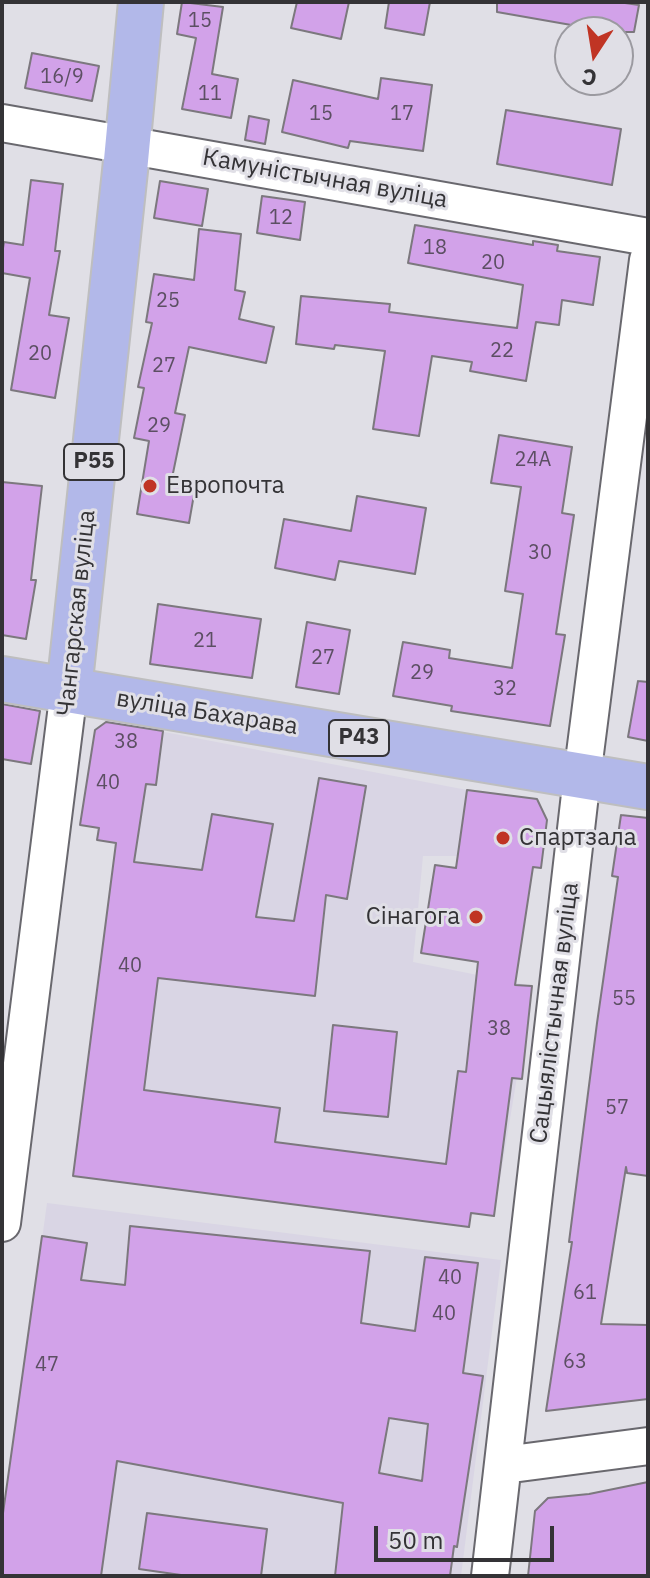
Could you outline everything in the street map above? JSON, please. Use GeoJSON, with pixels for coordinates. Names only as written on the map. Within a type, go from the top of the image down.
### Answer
{"type":"FeatureCollection","features":[{"type":"Feature","properties":{"kind":"main road","name":"Чангарская вуліца"},"geometry":{"type":"LineString","coordinates":[[69,690],[141,2]]}},
{"type":"Feature","properties":{"kind":"main road","name":"вуліца Бахарава"},"geometry":{"type":"LineString","coordinates":[[2,679],[648,787]]}},
{"type":"Feature","properties":{"kind":"street","name":"Камуністычная вуліца"},"geometry":{"type":"LineString","coordinates":[[2,123],[648,237]]}},
{"type":"Feature","properties":{"kind":"street","name":"Сацыялістычная вуліца"},"geometry":{"type":"LineString","coordinates":[[490,1576],[582,777],[648,260]]}},
{"type":"Feature","properties":{"kind":"street","name":"Чангарская вуліца"},"geometry":{"type":"LineString","coordinates":[[2,1223],[69,690]]}},
{"type":"Feature","properties":{"kind":"street"},"geometry":{"type":"LineString","coordinates":[[504,1465],[648,1446]]}},
{"type":"Feature","properties":{"kind":"shaded area"},"geometry":{"type":"Polygon","coordinates":[[[107,721],[467,790],[458,856],[423,856],[413,962],[532,986],[494,1216],[471,1213],[469,1227],[73,1176],[116,844],[97,840],[95,730],[107,721]]]}},
{"type":"Feature","properties":{"kind":"shaded area"},"geometry":{"type":"Polygon","coordinates":[[[47,1203],[501,1260],[461,1576],[2,1576],[2,1530],[47,1203]]]}},
{"type":"Feature","properties":{"kind":"building"},"geometry":{"type":"Polygon","coordinates":[[[182,2],[223,7],[212,74],[238,79],[231,118],[182,109],[196,38],[177,34],[182,2]]]}},
{"type":"Feature","properties":{"kind":"building"},"geometry":{"type":"Polygon","coordinates":[[[297,2],[349,2],[341,39],[291,28],[297,2]]]}},
{"type":"Feature","properties":{"kind":"building"},"geometry":{"type":"Polygon","coordinates":[[[389,2],[430,2],[424,35],[385,28],[389,2]]]}},
{"type":"Feature","properties":{"kind":"building"},"geometry":{"type":"Polygon","coordinates":[[[497,2],[618,2],[639,5],[634,32],[634,16],[554,16],[554,22],[497,12],[497,2]]]}},
{"type":"Feature","properties":{"kind":"building"},"geometry":{"type":"Polygon","coordinates":[[[32,53],[99,66],[92,101],[25,88],[32,53]]]}},
{"type":"Feature","properties":{"kind":"building"},"geometry":{"type":"Polygon","coordinates":[[[381,78],[432,85],[423,151],[350,141],[348,148],[282,132],[293,80],[378,99],[381,78]]]}},
{"type":"Feature","properties":{"kind":"building"},"geometry":{"type":"Polygon","coordinates":[[[506,110],[621,129],[612,185],[497,164],[506,110]]]}},
{"type":"Feature","properties":{"kind":"building"},"geometry":{"type":"Polygon","coordinates":[[[249,116],[269,120],[265,144],[245,140],[249,116]]]}},
{"type":"Feature","properties":{"kind":"building"},"geometry":{"type":"Polygon","coordinates":[[[31,180],[63,184],[55,251],[60,251],[49,315],[69,318],[55,398],[11,390],[30,278],[2,273],[2,254],[4,242],[23,245],[31,180]]]}},
{"type":"Feature","properties":{"kind":"building"},"geometry":{"type":"Polygon","coordinates":[[[160,181],[208,189],[202,226],[154,218],[160,181]]]}},
{"type":"Feature","properties":{"kind":"building"},"geometry":{"type":"Polygon","coordinates":[[[262,196],[305,202],[300,240],[257,233],[262,196]]]}},
{"type":"Feature","properties":{"kind":"building"},"geometry":{"type":"Polygon","coordinates":[[[415,225],[533,245],[533,241],[558,245],[557,251],[600,257],[593,305],[562,300],[559,325],[536,322],[526,381],[470,371],[472,362],[432,356],[419,436],[373,429],[385,351],[296,344],[301,296],[390,304],[389,312],[517,328],[523,285],[408,263],[415,225]]]}},
{"type":"Feature","properties":{"kind":"building"},"geometry":{"type":"Polygon","coordinates":[[[199,229],[241,234],[235,290],[245,292],[239,319],[274,327],[266,363],[189,347],[175,413],[185,415],[172,478],[196,483],[189,523],[137,514],[149,441],[134,438],[144,388],[138,387],[152,323],[146,322],[154,274],[194,280],[199,229]]]}},
{"type":"Feature","properties":{"kind":"building"},"geometry":{"type":"Polygon","coordinates":[[[499,435],[572,447],[562,513],[574,515],[556,634],[565,635],[550,726],[451,711],[452,706],[393,696],[403,642],[450,650],[449,658],[512,668],[523,594],[505,591],[521,487],[491,483],[499,435]]]}},
{"type":"Feature","properties":{"kind":"building"},"geometry":{"type":"Polygon","coordinates":[[[2,482],[42,486],[31,580],[36,580],[26,639],[2,635],[2,482]]]}},
{"type":"Feature","properties":{"kind":"building"},"geometry":{"type":"Polygon","coordinates":[[[357,496],[426,508],[415,574],[339,561],[335,580],[275,568],[284,519],[351,531],[357,496]]]}},
{"type":"Feature","properties":{"kind":"building"},"geometry":{"type":"Polygon","coordinates":[[[158,604],[261,619],[252,678],[150,664],[158,604]]]}},
{"type":"Feature","properties":{"kind":"building"},"geometry":{"type":"Polygon","coordinates":[[[307,622],[350,630],[339,694],[296,687],[307,622]]]}},
{"type":"Feature","properties":{"kind":"building"},"geometry":{"type":"Polygon","coordinates":[[[638,681],[648,682],[648,741],[628,737],[638,681]]]}},
{"type":"Feature","properties":{"kind":"building"},"geometry":{"type":"Polygon","coordinates":[[[2,704],[40,711],[31,764],[2,759],[2,704]]]}},
{"type":"Feature","properties":{"kind":"building"},"geometry":{"type":"Polygon","coordinates":[[[106,722],[163,731],[156,785],[146,784],[134,862],[202,870],[212,814],[273,824],[256,917],[294,921],[319,778],[366,786],[347,899],[326,895],[315,996],[158,978],[144,1090],[280,1108],[275,1142],[446,1164],[458,1071],[466,1072],[478,962],[421,953],[435,865],[456,868],[467,790],[537,799],[547,820],[541,868],[533,867],[515,985],[532,986],[522,1079],[512,1078],[494,1216],[471,1213],[469,1227],[73,1176],[116,843],[97,840],[99,828],[80,825],[95,730],[106,722]]]}},
{"type":"Feature","properties":{"kind":"building"},"geometry":{"type":"Polygon","coordinates":[[[621,815],[648,818],[648,1176],[627,1173],[626,1167],[601,1324],[648,1325],[648,1399],[546,1411],[572,1242],[569,1242],[618,877],[612,876],[621,815]]]}},
{"type":"Feature","properties":{"kind":"building"},"geometry":{"type":"Polygon","coordinates":[[[333,1025],[397,1032],[388,1117],[324,1111],[333,1025]]]}},
{"type":"Feature","properties":{"kind":"building"},"geometry":{"type":"Polygon","coordinates":[[[130,1226],[370,1251],[361,1323],[415,1331],[425,1257],[478,1263],[463,1373],[483,1376],[450,1576],[335,1576],[343,1503],[117,1461],[101,1576],[2,1576],[2,1520],[42,1236],[87,1243],[81,1280],[125,1285],[130,1226]],[[389,1418],[379,1473],[422,1481],[428,1424],[389,1418]]]}},
{"type":"Feature","properties":{"kind":"building"},"geometry":{"type":"Polygon","coordinates":[[[648,1482],[648,1576],[528,1576],[535,1511],[548,1498],[589,1494],[648,1482]]]}},
{"type":"Feature","properties":{"kind":"building"},"geometry":{"type":"Polygon","coordinates":[[[147,1513],[267,1529],[261,1576],[188,1576],[139,1569],[147,1513]]]}},
{"type":"Feature","properties":{"kind":"place","name":"Европочта"},"geometry":{"type":"Point","coordinates":[150,486]}},
{"type":"Feature","properties":{"kind":"place","name":"Спартзала"},"geometry":{"type":"Point","coordinates":[503,838]}},
{"type":"Feature","properties":{"kind":"place","name":"Сінагога"},"geometry":{"type":"Point","coordinates":[476,917]}}]}
